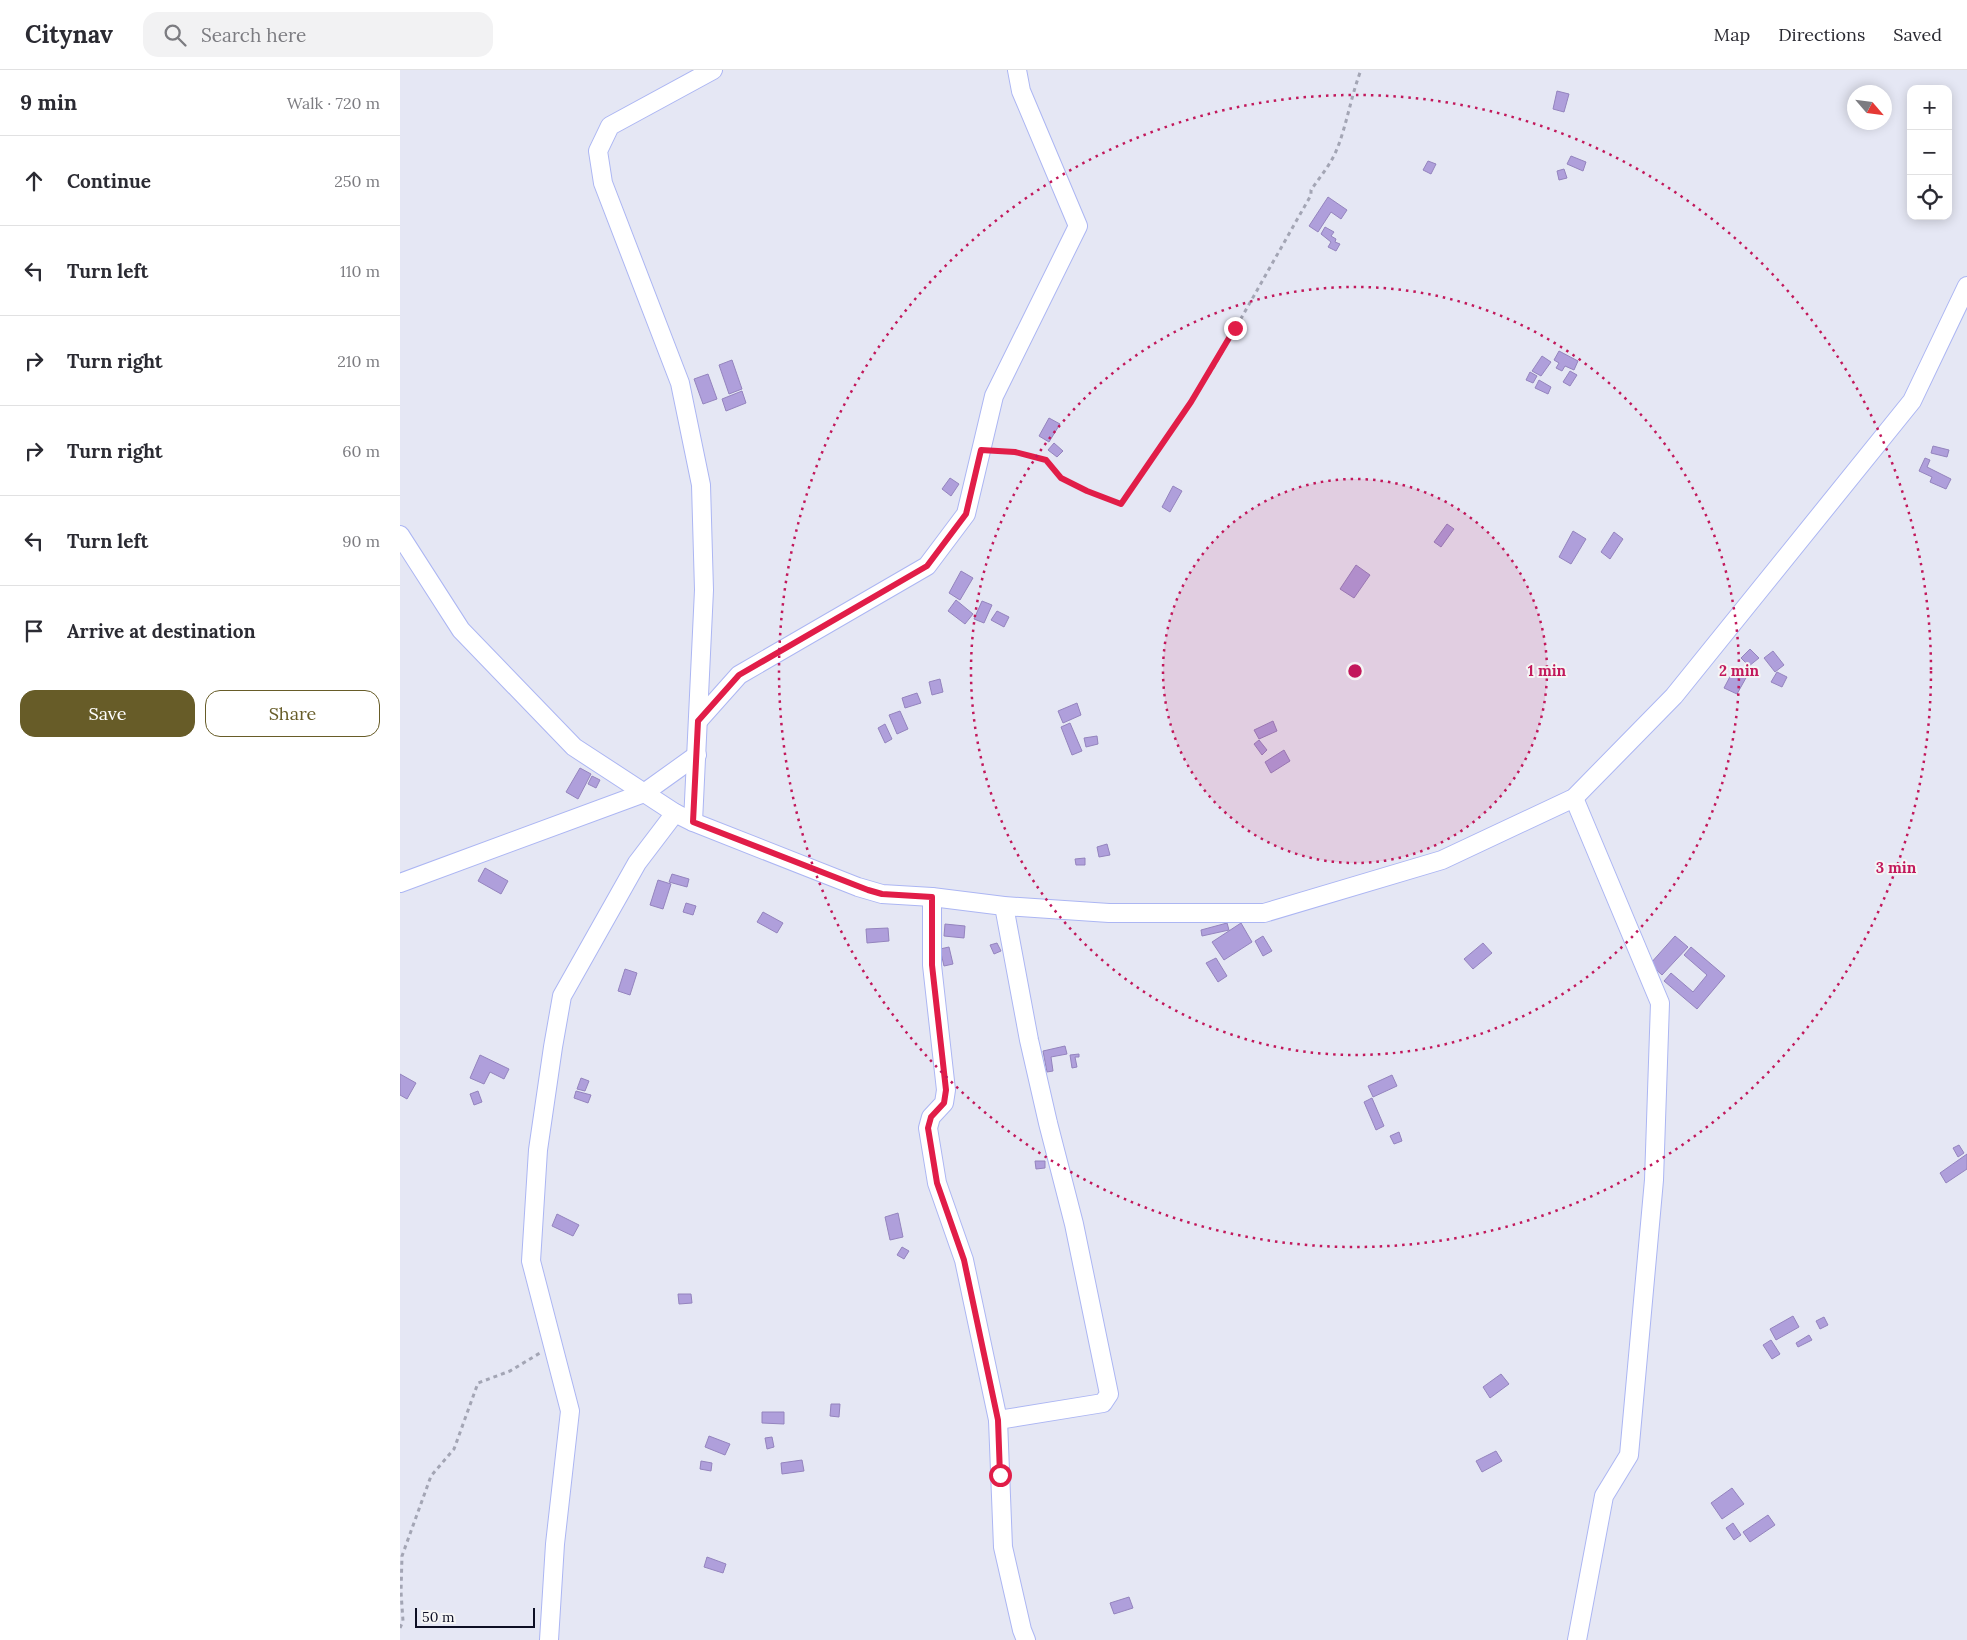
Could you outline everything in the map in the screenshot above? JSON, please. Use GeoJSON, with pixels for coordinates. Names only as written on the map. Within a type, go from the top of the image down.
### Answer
{"type":"FeatureCollection","features":[{"type":"Feature","properties":{"kind":"street"},"geometry":{"type":"LineString","coordinates":[[693,822],[704,590],[701,485],[680,383],[603,183],[598,151],[610,126],[713,70]]}},
{"type":"Feature","properties":{"kind":"street"},"geometry":{"type":"LineString","coordinates":[[698,721],[739,675],[927,566],[966,514],[994,396],[1078,226],[1021,91],[1017,70]]}},
{"type":"Feature","properties":{"kind":"street"},"geometry":{"type":"LineString","coordinates":[[400,535],[460,630],[574,747],[675,813],[693,822],[882,894],[932,897],[1004,906],[1109,913],[1264,913],[1442,860],[1574,798],[1674,696],[1912,401],[1967,286]]}},
{"type":"Feature","properties":{"kind":"street"},"geometry":{"type":"LineString","coordinates":[[400,883],[644,793],[696,755]]}},
{"type":"Feature","properties":{"kind":"street"},"geometry":{"type":"LineString","coordinates":[[1574,798],[1660,1003],[1654,1180],[1628,1455],[1604,1496],[1577,1640]]}},
{"type":"Feature","properties":{"kind":"street"},"geometry":{"type":"LineString","coordinates":[[549,1640],[555,1544],[570,1410],[531,1261],[538,1150],[562,996],[637,863],[675,813]]}},
{"type":"Feature","properties":{"kind":"street"},"geometry":{"type":"LineString","coordinates":[[932,897],[932,965],[946,1090],[944,1103],[931,1117],[928,1128],[937,1183],[964,1260],[998,1420],[1002,1547],[1026,1640]]}},
{"type":"Feature","properties":{"kind":"street"},"geometry":{"type":"LineString","coordinates":[[998,1420],[1103,1404],[1109,1394],[1074,1224],[1029,1040],[1004,906]]}},
{"type":"Feature","properties":{"kind":"path"},"geometry":{"type":"LineString","coordinates":[[981,450],[1015,452],[1046,460],[1061,478],[1087,491],[1121,504],[1213,368],[1311,195],[1312,190],[1336,152],[1344,128],[1352,91],[1361,70]]}},
{"type":"Feature","properties":{"kind":"path"},"geometry":{"type":"LineString","coordinates":[[400,1628],[403,1621],[400,1592],[402,1556],[431,1476],[454,1449],[478,1383],[510,1371],[553,1345]]}},
{"type":"Feature","properties":{"kind":"building"},"geometry":{"type":"Polygon","coordinates":[[[1557,91],[1569,94],[1564,112],[1553,109],[1557,91]]]}},
{"type":"Feature","properties":{"kind":"building"},"geometry":{"type":"Polygon","coordinates":[[[1571,156],[1586,162],[1583,171],[1567,164],[1571,156]]]}},
{"type":"Feature","properties":{"kind":"building"},"geometry":{"type":"Polygon","coordinates":[[[1428,161],[1436,164],[1431,174],[1423,170],[1428,161]]]}},
{"type":"Feature","properties":{"kind":"building"},"geometry":{"type":"Polygon","coordinates":[[[1564,169],[1567,178],[1559,180],[1557,171],[1564,169]]]}},
{"type":"Feature","properties":{"kind":"building"},"geometry":{"type":"Polygon","coordinates":[[[1328,197],[1347,210],[1341,219],[1331,212],[1318,232],[1309,226],[1328,197]]]}},
{"type":"Feature","properties":{"kind":"building"},"geometry":{"type":"Polygon","coordinates":[[[1325,227],[1334,232],[1331,236],[1336,239],[1335,242],[1340,244],[1336,251],[1328,247],[1331,242],[1321,234],[1325,227]]]}},
{"type":"Feature","properties":{"kind":"building"},"geometry":{"type":"Polygon","coordinates":[[[1559,351],[1578,361],[1574,370],[1565,366],[1562,371],[1556,368],[1559,363],[1554,360],[1559,351]]]}},
{"type":"Feature","properties":{"kind":"building"},"geometry":{"type":"Polygon","coordinates":[[[1542,356],[1551,362],[1541,376],[1532,371],[1542,356]]]}},
{"type":"Feature","properties":{"kind":"building"},"geometry":{"type":"Polygon","coordinates":[[[732,360],[742,389],[729,394],[719,365],[732,360]]]}},
{"type":"Feature","properties":{"kind":"building"},"geometry":{"type":"Polygon","coordinates":[[[1570,371],[1577,375],[1570,386],[1563,382],[1570,371]]]}},
{"type":"Feature","properties":{"kind":"building"},"geometry":{"type":"Polygon","coordinates":[[[1530,372],[1537,376],[1533,383],[1526,380],[1530,372]]]}},
{"type":"Feature","properties":{"kind":"building"},"geometry":{"type":"Polygon","coordinates":[[[708,374],[717,399],[703,404],[694,379],[708,374]]]}},
{"type":"Feature","properties":{"kind":"building"},"geometry":{"type":"Polygon","coordinates":[[[1539,380],[1551,387],[1548,394],[1535,388],[1539,380]]]}},
{"type":"Feature","properties":{"kind":"building"},"geometry":{"type":"Polygon","coordinates":[[[742,391],[746,403],[726,411],[722,399],[742,391]]]}},
{"type":"Feature","properties":{"kind":"building"},"geometry":{"type":"Polygon","coordinates":[[[1049,418],[1060,424],[1049,442],[1039,436],[1049,418]]]}},
{"type":"Feature","properties":{"kind":"building"},"geometry":{"type":"Polygon","coordinates":[[[1054,443],[1063,451],[1057,457],[1048,450],[1054,443]]]}},
{"type":"Feature","properties":{"kind":"building"},"geometry":{"type":"Polygon","coordinates":[[[1933,446],[1949,450],[1947,457],[1931,453],[1933,446]]]}},
{"type":"Feature","properties":{"kind":"building"},"geometry":{"type":"Polygon","coordinates":[[[1925,458],[1930,460],[1927,467],[1951,479],[1946,489],[1930,482],[1932,477],[1919,471],[1925,458]]]}},
{"type":"Feature","properties":{"kind":"building"},"geometry":{"type":"Polygon","coordinates":[[[950,478],[959,484],[951,496],[942,489],[950,478]]]}},
{"type":"Feature","properties":{"kind":"building"},"geometry":{"type":"Polygon","coordinates":[[[1173,486],[1182,491],[1170,512],[1162,507],[1173,486]]]}},
{"type":"Feature","properties":{"kind":"building"},"geometry":{"type":"Polygon","coordinates":[[[1447,524],[1454,529],[1441,547],[1434,542],[1447,524]]]}},
{"type":"Feature","properties":{"kind":"building"},"geometry":{"type":"Polygon","coordinates":[[[1573,531],[1586,539],[1571,564],[1559,557],[1573,531]]]}},
{"type":"Feature","properties":{"kind":"building"},"geometry":{"type":"Polygon","coordinates":[[[1614,532],[1623,539],[1610,559],[1601,552],[1614,532]]]}},
{"type":"Feature","properties":{"kind":"building"},"geometry":{"type":"Polygon","coordinates":[[[1356,565],[1370,575],[1354,598],[1340,589],[1356,565]]]}},
{"type":"Feature","properties":{"kind":"building"},"geometry":{"type":"Polygon","coordinates":[[[961,571],[973,578],[960,600],[949,593],[961,571]]]}},
{"type":"Feature","properties":{"kind":"building"},"geometry":{"type":"Polygon","coordinates":[[[956,600],[973,614],[965,624],[948,611],[956,600]]]}},
{"type":"Feature","properties":{"kind":"building"},"geometry":{"type":"Polygon","coordinates":[[[982,601],[992,605],[984,623],[974,619],[982,601]]]}},
{"type":"Feature","properties":{"kind":"building"},"geometry":{"type":"Polygon","coordinates":[[[997,611],[1009,617],[1004,627],[991,620],[997,611]]]}},
{"type":"Feature","properties":{"kind":"building"},"geometry":{"type":"Polygon","coordinates":[[[1750,649],[1759,658],[1749,666],[1741,658],[1750,649]]]}},
{"type":"Feature","properties":{"kind":"building"},"geometry":{"type":"Polygon","coordinates":[[[1773,651],[1784,665],[1775,672],[1764,658],[1773,651]]]}},
{"type":"Feature","properties":{"kind":"building"},"geometry":{"type":"Polygon","coordinates":[[[1734,669],[1747,676],[1737,694],[1724,688],[1734,669]]]}},
{"type":"Feature","properties":{"kind":"building"},"geometry":{"type":"Polygon","coordinates":[[[1777,672],[1787,677],[1782,687],[1771,682],[1777,672]]]}},
{"type":"Feature","properties":{"kind":"building"},"geometry":{"type":"Polygon","coordinates":[[[940,679],[943,692],[932,695],[929,682],[940,679]]]}},
{"type":"Feature","properties":{"kind":"building"},"geometry":{"type":"Polygon","coordinates":[[[917,693],[921,703],[905,708],[902,698],[917,693]]]}},
{"type":"Feature","properties":{"kind":"building"},"geometry":{"type":"Polygon","coordinates":[[[1077,703],[1081,715],[1063,723],[1058,711],[1077,703]]]}},
{"type":"Feature","properties":{"kind":"building"},"geometry":{"type":"Polygon","coordinates":[[[900,711],[908,729],[897,734],[889,715],[900,711]]]}},
{"type":"Feature","properties":{"kind":"building"},"geometry":{"type":"Polygon","coordinates":[[[1273,721],[1277,731],[1259,739],[1254,730],[1273,721]]]}},
{"type":"Feature","properties":{"kind":"building"},"geometry":{"type":"Polygon","coordinates":[[[1070,723],[1082,751],[1072,755],[1061,727],[1070,723]]]}},
{"type":"Feature","properties":{"kind":"building"},"geometry":{"type":"Polygon","coordinates":[[[885,724],[892,739],[885,743],[878,728],[885,724]]]}},
{"type":"Feature","properties":{"kind":"building"},"geometry":{"type":"Polygon","coordinates":[[[1097,736],[1098,744],[1086,747],[1084,738],[1097,736]]]}},
{"type":"Feature","properties":{"kind":"building"},"geometry":{"type":"Polygon","coordinates":[[[1259,740],[1267,750],[1262,755],[1254,744],[1259,740]]]}},
{"type":"Feature","properties":{"kind":"building"},"geometry":{"type":"Polygon","coordinates":[[[1284,750],[1290,761],[1271,773],[1265,762],[1284,750]]]}},
{"type":"Feature","properties":{"kind":"building"},"geometry":{"type":"Polygon","coordinates":[[[580,768],[591,774],[578,799],[566,792],[580,768]]]}},
{"type":"Feature","properties":{"kind":"building"},"geometry":{"type":"Polygon","coordinates":[[[592,776],[600,780],[596,788],[588,784],[592,776]]]}},
{"type":"Feature","properties":{"kind":"building"},"geometry":{"type":"Polygon","coordinates":[[[1107,844],[1110,855],[1099,857],[1097,847],[1107,844]]]}},
{"type":"Feature","properties":{"kind":"building"},"geometry":{"type":"Polygon","coordinates":[[[1085,858],[1085,865],[1076,865],[1075,859],[1085,858]]]}},
{"type":"Feature","properties":{"kind":"building"},"geometry":{"type":"Polygon","coordinates":[[[485,868],[508,881],[501,894],[478,881],[485,868]]]}},
{"type":"Feature","properties":{"kind":"building"},"geometry":{"type":"Polygon","coordinates":[[[672,874],[689,879],[687,887],[669,882],[672,874]]]}},
{"type":"Feature","properties":{"kind":"building"},"geometry":{"type":"Polygon","coordinates":[[[658,880],[671,884],[663,909],[650,905],[658,880]]]}},
{"type":"Feature","properties":{"kind":"building"},"geometry":{"type":"Polygon","coordinates":[[[686,903],[696,906],[693,915],[683,912],[686,903]]]}},
{"type":"Feature","properties":{"kind":"building"},"geometry":{"type":"Polygon","coordinates":[[[763,912],[783,923],[777,933],[757,922],[763,912]]]}},
{"type":"Feature","properties":{"kind":"building"},"geometry":{"type":"Polygon","coordinates":[[[1227,923],[1229,930],[1202,936],[1201,930],[1227,923]]]}},
{"type":"Feature","properties":{"kind":"building"},"geometry":{"type":"Polygon","coordinates":[[[1241,923],[1252,942],[1224,960],[1212,942],[1241,923]]]}},
{"type":"Feature","properties":{"kind":"building"},"geometry":{"type":"Polygon","coordinates":[[[945,924],[965,926],[964,938],[944,936],[945,924]]]}},
{"type":"Feature","properties":{"kind":"building"},"geometry":{"type":"Polygon","coordinates":[[[888,928],[889,941],[867,943],[866,929],[888,928]]]}},
{"type":"Feature","properties":{"kind":"building"},"geometry":{"type":"Polygon","coordinates":[[[1263,936],[1272,951],[1263,956],[1255,941],[1263,936]]]}},
{"type":"Feature","properties":{"kind":"building"},"geometry":{"type":"Polygon","coordinates":[[[1675,936],[1688,947],[1662,975],[1650,964],[1675,936]]]}},
{"type":"Feature","properties":{"kind":"building"},"geometry":{"type":"Polygon","coordinates":[[[997,943],[1001,951],[994,954],[990,945],[997,943]]]}},
{"type":"Feature","properties":{"kind":"building"},"geometry":{"type":"Polygon","coordinates":[[[1483,943],[1492,953],[1473,969],[1464,959],[1483,943]]]}},
{"type":"Feature","properties":{"kind":"building"},"geometry":{"type":"Polygon","coordinates":[[[949,947],[953,964],[944,966],[940,949],[949,947]]]}},
{"type":"Feature","properties":{"kind":"building"},"geometry":{"type":"Polygon","coordinates":[[[1691,947],[1725,976],[1697,1009],[1664,981],[1671,973],[1693,992],[1707,975],[1684,955],[1691,947]]]}},
{"type":"Feature","properties":{"kind":"building"},"geometry":{"type":"Polygon","coordinates":[[[1216,958],[1227,976],[1218,982],[1206,963],[1216,958]]]}},
{"type":"Feature","properties":{"kind":"building"},"geometry":{"type":"Polygon","coordinates":[[[625,969],[637,973],[630,995],[618,991],[625,969]]]}},
{"type":"Feature","properties":{"kind":"building"},"geometry":{"type":"Polygon","coordinates":[[[1065,1046],[1067,1054],[1051,1057],[1053,1071],[1047,1072],[1043,1051],[1065,1046]]]}},
{"type":"Feature","properties":{"kind":"building"},"geometry":{"type":"Polygon","coordinates":[[[1079,1054],[1079,1057],[1075,1057],[1077,1067],[1072,1068],[1070,1055],[1079,1054]]]}},
{"type":"Feature","properties":{"kind":"building"},"geometry":{"type":"Polygon","coordinates":[[[480,1055],[509,1069],[504,1079],[490,1072],[484,1084],[470,1078],[480,1055]]]}},
{"type":"Feature","properties":{"kind":"building"},"geometry":{"type":"Polygon","coordinates":[[[400,1074],[416,1083],[407,1099],[400,1095],[400,1074]]]}},
{"type":"Feature","properties":{"kind":"building"},"geometry":{"type":"Polygon","coordinates":[[[1392,1075],[1397,1086],[1373,1097],[1368,1086],[1392,1075]]]}},
{"type":"Feature","properties":{"kind":"building"},"geometry":{"type":"Polygon","coordinates":[[[581,1078],[589,1081],[585,1091],[577,1089],[581,1078]]]}},
{"type":"Feature","properties":{"kind":"building"},"geometry":{"type":"Polygon","coordinates":[[[478,1091],[482,1102],[474,1105],[470,1094],[478,1091]]]}},
{"type":"Feature","properties":{"kind":"building"},"geometry":{"type":"Polygon","coordinates":[[[576,1091],[591,1095],[588,1103],[574,1098],[576,1091]]]}},
{"type":"Feature","properties":{"kind":"building"},"geometry":{"type":"Polygon","coordinates":[[[1372,1098],[1384,1126],[1376,1130],[1364,1102],[1372,1098]]]}},
{"type":"Feature","properties":{"kind":"building"},"geometry":{"type":"Polygon","coordinates":[[[1399,1132],[1402,1141],[1394,1144],[1390,1136],[1399,1132]]]}},
{"type":"Feature","properties":{"kind":"building"},"geometry":{"type":"Polygon","coordinates":[[[1959,1145],[1964,1153],[1958,1157],[1953,1148],[1959,1145]]]}},
{"type":"Feature","properties":{"kind":"building"},"geometry":{"type":"Polygon","coordinates":[[[1967,1154],[1967,1169],[1946,1183],[1940,1173],[1967,1154]]]}},
{"type":"Feature","properties":{"kind":"building"},"geometry":{"type":"Polygon","coordinates":[[[1035,1161],[1045,1161],[1045,1168],[1036,1169],[1035,1161]]]}},
{"type":"Feature","properties":{"kind":"building"},"geometry":{"type":"Polygon","coordinates":[[[898,1213],[903,1237],[890,1240],[885,1217],[898,1213]]]}},
{"type":"Feature","properties":{"kind":"building"},"geometry":{"type":"Polygon","coordinates":[[[557,1214],[579,1225],[573,1236],[552,1226],[557,1214]]]}},
{"type":"Feature","properties":{"kind":"building"},"geometry":{"type":"Polygon","coordinates":[[[902,1247],[909,1251],[904,1259],[897,1255],[902,1247]]]}},
{"type":"Feature","properties":{"kind":"building"},"geometry":{"type":"Polygon","coordinates":[[[678,1294],[691,1294],[692,1303],[679,1304],[678,1294]]]}},
{"type":"Feature","properties":{"kind":"building"},"geometry":{"type":"Polygon","coordinates":[[[1793,1316],[1799,1327],[1776,1340],[1770,1329],[1793,1316]]]}},
{"type":"Feature","properties":{"kind":"building"},"geometry":{"type":"Polygon","coordinates":[[[1824,1317],[1828,1325],[1820,1329],[1816,1321],[1824,1317]]]}},
{"type":"Feature","properties":{"kind":"building"},"geometry":{"type":"Polygon","coordinates":[[[1809,1335],[1812,1340],[1798,1347],[1796,1343],[1809,1335]]]}},
{"type":"Feature","properties":{"kind":"building"},"geometry":{"type":"Polygon","coordinates":[[[1771,1340],[1780,1354],[1772,1359],[1763,1345],[1771,1340]]]}},
{"type":"Feature","properties":{"kind":"building"},"geometry":{"type":"Polygon","coordinates":[[[1501,1374],[1509,1384],[1490,1398],[1483,1387],[1501,1374]]]}},
{"type":"Feature","properties":{"kind":"building"},"geometry":{"type":"Polygon","coordinates":[[[831,1404],[840,1404],[839,1417],[830,1416],[831,1404]]]}},
{"type":"Feature","properties":{"kind":"building"},"geometry":{"type":"Polygon","coordinates":[[[762,1412],[784,1412],[784,1424],[762,1423],[762,1412]]]}},
{"type":"Feature","properties":{"kind":"building"},"geometry":{"type":"Polygon","coordinates":[[[709,1436],[730,1444],[725,1455],[705,1447],[709,1436]]]}},
{"type":"Feature","properties":{"kind":"building"},"geometry":{"type":"Polygon","coordinates":[[[772,1437],[774,1447],[767,1449],[765,1438],[772,1437]]]}},
{"type":"Feature","properties":{"kind":"building"},"geometry":{"type":"Polygon","coordinates":[[[1496,1451],[1502,1461],[1482,1472],[1476,1461],[1496,1451]]]}},
{"type":"Feature","properties":{"kind":"building"},"geometry":{"type":"Polygon","coordinates":[[[802,1460],[804,1471],[782,1474],[781,1463],[802,1460]]]}},
{"type":"Feature","properties":{"kind":"building"},"geometry":{"type":"Polygon","coordinates":[[[701,1461],[712,1463],[711,1471],[700,1469],[701,1461]]]}},
{"type":"Feature","properties":{"kind":"building"},"geometry":{"type":"Polygon","coordinates":[[[1732,1488],[1744,1504],[1722,1519],[1711,1503],[1732,1488]]]}},
{"type":"Feature","properties":{"kind":"building"},"geometry":{"type":"Polygon","coordinates":[[[1768,1515],[1775,1525],[1750,1542],[1743,1532],[1768,1515]]]}},
{"type":"Feature","properties":{"kind":"building"},"geometry":{"type":"Polygon","coordinates":[[[1733,1523],[1741,1535],[1734,1540],[1726,1528],[1733,1523]]]}},
{"type":"Feature","properties":{"kind":"building"},"geometry":{"type":"Polygon","coordinates":[[[707,1557],[726,1564],[723,1573],[704,1567],[707,1557]]]}},
{"type":"Feature","properties":{"kind":"building"},"geometry":{"type":"Polygon","coordinates":[[[1129,1597],[1133,1608],[1114,1614],[1110,1603],[1129,1597]]]}},
{"type":"Feature","properties":{"kind":"route"},"geometry":{"type":"LineString","coordinates":[[1000,1475],[998,1420],[964,1260],[937,1183],[928,1128],[931,1117],[944,1103],[946,1090],[932,965],[932,897],[882,894],[858,887],[693,822],[698,721],[739,675],[927,566],[966,514],[981,450],[1015,452],[1046,460],[1061,478],[1087,491],[1121,504],[1191,402],[1213,368],[1235,328]]}}]}
